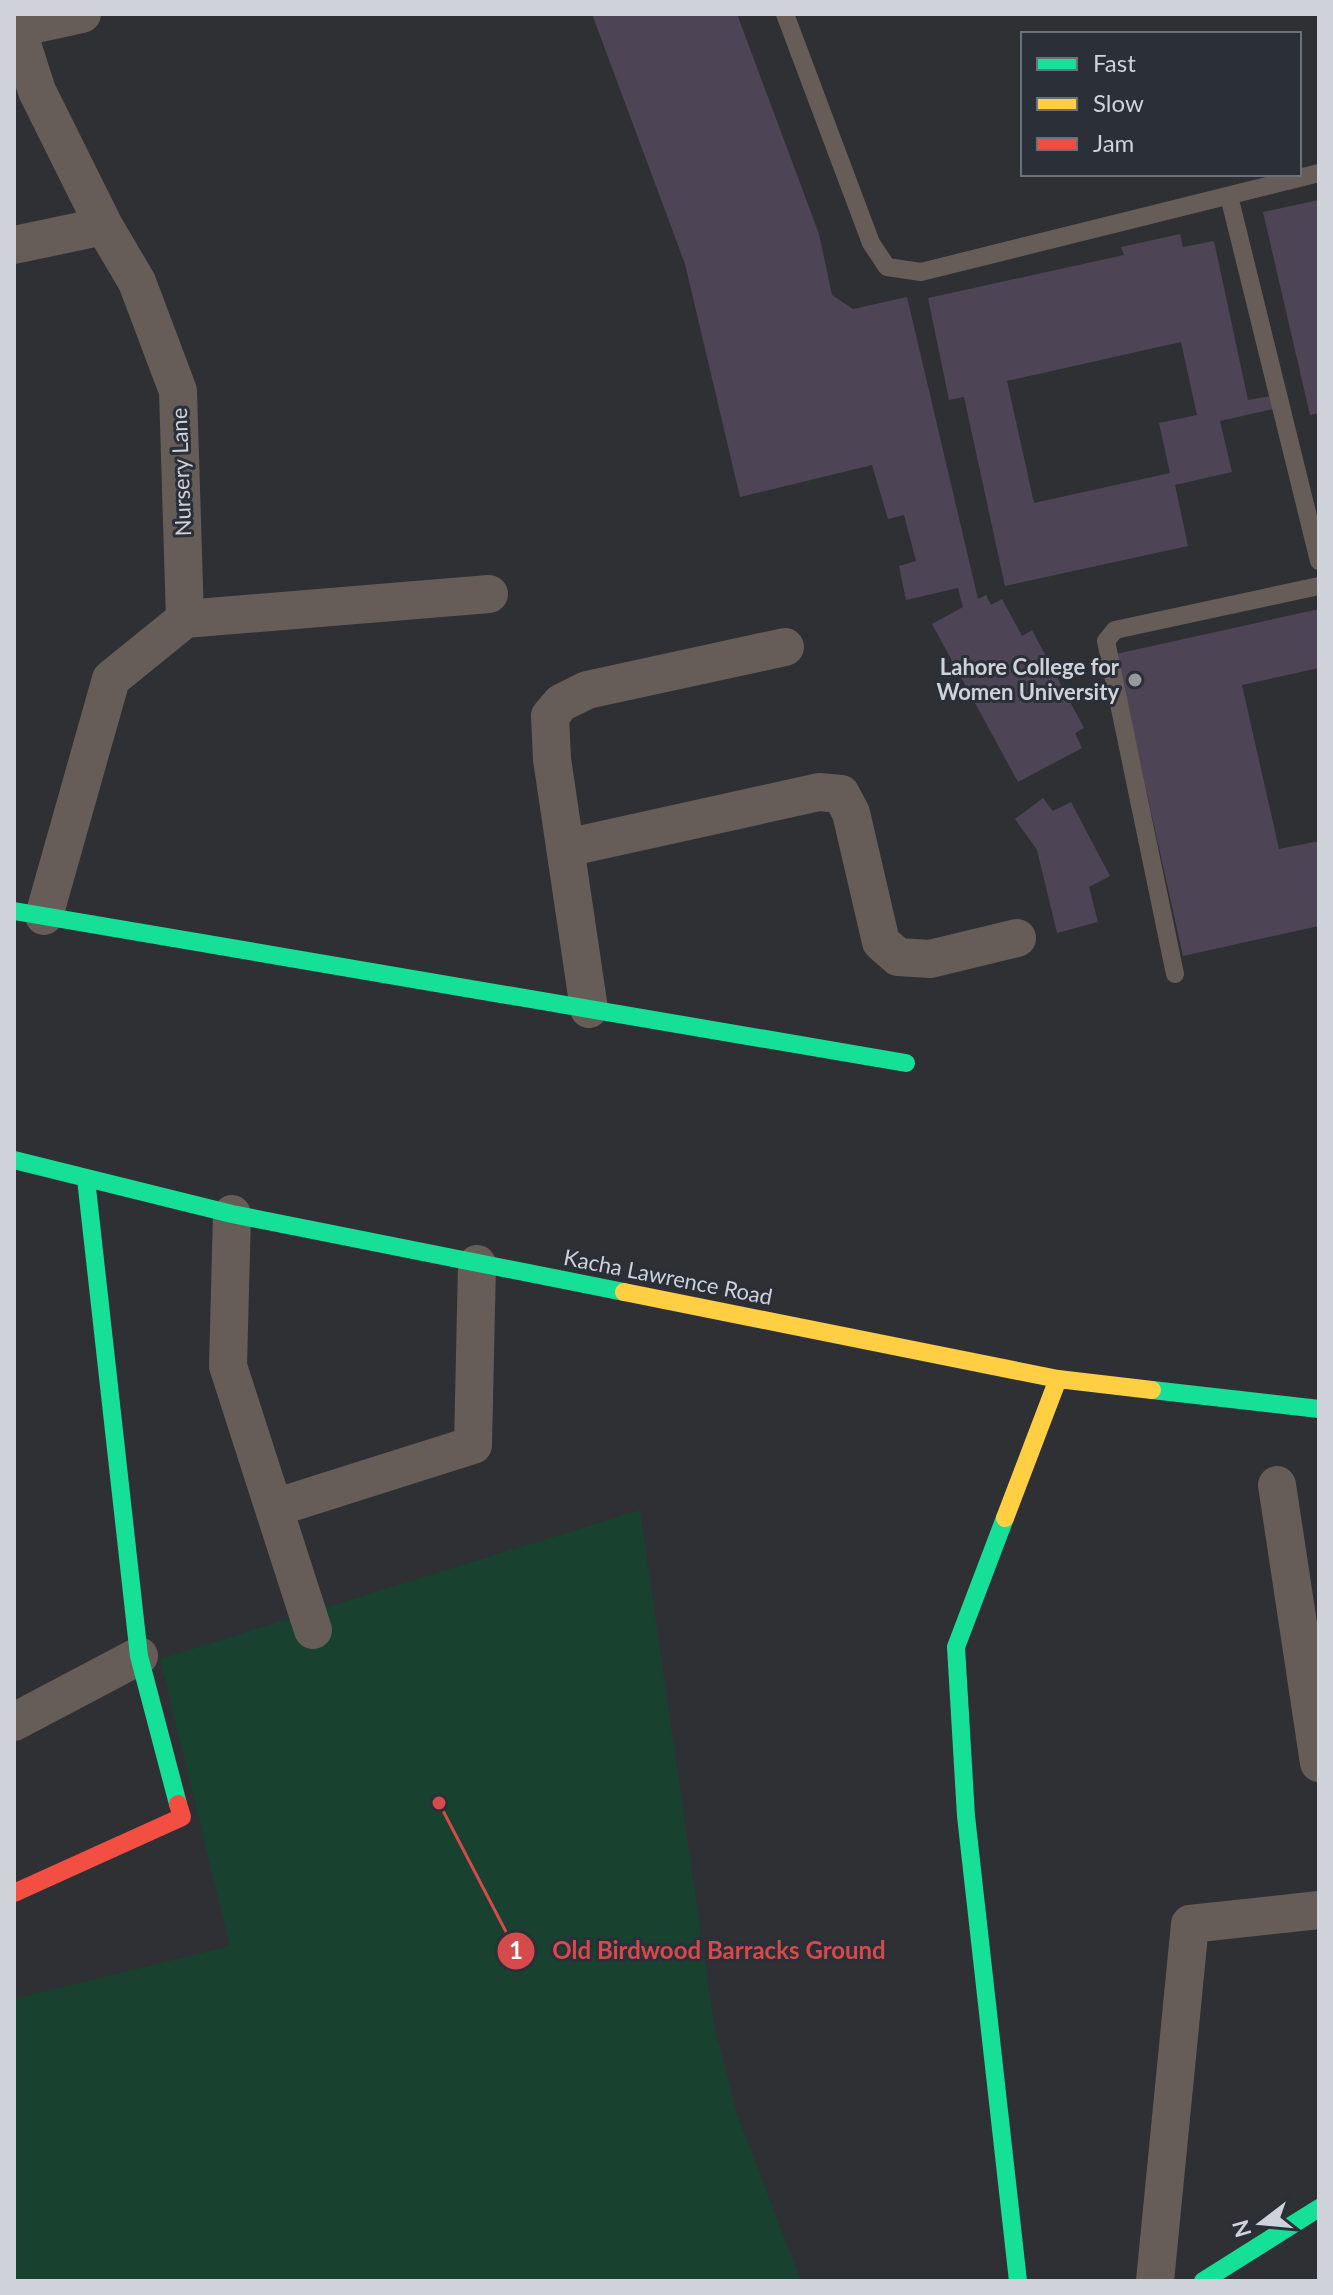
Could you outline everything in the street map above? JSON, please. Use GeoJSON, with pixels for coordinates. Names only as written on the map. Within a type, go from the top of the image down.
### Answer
{"type":"FeatureCollection","features":[{"type":"Feature","properties":{"kind":"street"},"geometry":{"type":"LineString","coordinates":[[16,23],[82,14]]}},
{"type":"Feature","properties":{"kind":"street","name":"Nursery Lane"},"geometry":{"type":"LineString","coordinates":[[16,23],[37,91],[104,226],[137,282],[178,391],[185,619]]}},
{"type":"Feature","properties":{"kind":"street"},"geometry":{"type":"LineString","coordinates":[[14,245],[104,226]]}},
{"type":"Feature","properties":{"kind":"street"},"geometry":{"type":"LineString","coordinates":[[489,594],[185,619],[111,679],[29,913],[906,1063]]}},
{"type":"Feature","properties":{"kind":"street"},"geometry":{"type":"LineString","coordinates":[[589,1009],[552,759],[550,716],[561,703],[587,690],[785,647]]}},
{"type":"Feature","properties":{"kind":"street"},"geometry":{"type":"LineString","coordinates":[[566,848],[819,792],[841,794],[851,813],[881,942],[898,957],[930,959],[1017,938]]}},
{"type":"Feature","properties":{"kind":"street","name":"Kacha Lawrence Road"},"geometry":{"type":"LineString","coordinates":[[14,1160],[232,1214],[1058,1379],[1319,1409]]}},
{"type":"Feature","properties":{"kind":"street"},"geometry":{"type":"LineString","coordinates":[[14,1893],[182,1817],[139,1656],[86,1179]]}},
{"type":"Feature","properties":{"kind":"street"},"geometry":{"type":"LineString","coordinates":[[232,1214],[228,1366],[313,1630]]}},
{"type":"Feature","properties":{"kind":"street"},"geometry":{"type":"LineString","coordinates":[[274,1508],[473,1445],[477,1264]]}},
{"type":"Feature","properties":{"kind":"street"},"geometry":{"type":"LineString","coordinates":[[1018,2281],[966,1816],[956,1647],[1058,1379]]}},
{"type":"Feature","properties":{"kind":"street"},"geometry":{"type":"LineString","coordinates":[[1277,1485],[1319,1763]]}},
{"type":"Feature","properties":{"kind":"street"},"geometry":{"type":"LineString","coordinates":[[14,1722],[139,1656]]}},
{"type":"Feature","properties":{"kind":"street"},"geometry":{"type":"LineString","coordinates":[[1155,2281],[1190,1924],[1319,1910]]}},
{"type":"Feature","properties":{"kind":"street"},"geometry":{"type":"LineString","coordinates":[[1203,2281],[1319,2208]]}},
{"type":"Feature","properties":{"kind":"lane"},"geometry":{"type":"LineString","coordinates":[[785,14],[871,243],[887,267],[921,272],[1319,173]]}},
{"type":"Feature","properties":{"kind":"lane"},"geometry":{"type":"LineString","coordinates":[[1229,196],[1319,561]]}},
{"type":"Feature","properties":{"kind":"lane"},"geometry":{"type":"LineString","coordinates":[[1175,974],[1106,641],[1115,630],[1319,586]]}},
{"type":"Feature","properties":{"kind":"green space"},"geometry":{"type":"Polygon","coordinates":[[[640,1510],[714,2025],[737,2114],[801,2281],[14,2281],[14,1999],[230,1946],[160,1659],[640,1510]]]}},
{"type":"Feature","properties":{"kind":"building"},"geometry":{"type":"Polygon","coordinates":[[[592,14],[737,14],[819,234],[832,295],[853,309],[907,297],[978,599],[986,595],[991,605],[1002,599],[1022,636],[1032,630],[1084,728],[1075,733],[1082,748],[1018,782],[932,624],[963,607],[958,588],[906,600],[899,566],[916,561],[904,515],[888,519],[872,465],[740,497],[685,264],[592,14]]]}},
{"type":"Feature","properties":{"kind":"building"},"geometry":{"type":"Polygon","coordinates":[[[1319,200],[1319,413],[1310,415],[1263,212],[1319,200]]]}},
{"type":"Feature","properties":{"kind":"building"},"geometry":{"type":"Polygon","coordinates":[[[1180,234],[1183,247],[1214,241],[1248,400],[1271,396],[1273,409],[1220,421],[1232,472],[1175,485],[1188,546],[1005,586],[964,397],[949,400],[928,298],[1124,255],[1121,247],[1180,234]],[[1181,342],[1007,381],[1034,503],[1170,473],[1159,423],[1197,415],[1181,342]]]}},
{"type":"Feature","properties":{"kind":"building"},"geometry":{"type":"Polygon","coordinates":[[[1319,609],[1319,668],[1242,685],[1279,849],[1319,841],[1319,926],[1183,956],[1116,654],[1319,609]]]}},
{"type":"Feature","properties":{"kind":"building"},"geometry":{"type":"Polygon","coordinates":[[[1043,798],[1053,811],[1071,802],[1110,876],[1089,887],[1098,922],[1057,933],[1037,850],[1015,819],[1043,798]]]}},
{"type":"Feature","properties":{"kind":"traffic: fast"},"geometry":{"type":"LineString","coordinates":[[14,911],[906,1063]]}},
{"type":"Feature","properties":{"kind":"traffic: fast"},"geometry":{"type":"LineString","coordinates":[[14,1160],[232,1214],[624,1292]]}},
{"type":"Feature","properties":{"kind":"traffic: fast"},"geometry":{"type":"LineString","coordinates":[[86,1179],[139,1656],[178,1804]]}},
{"type":"Feature","properties":{"kind":"traffic: fast"},"geometry":{"type":"LineString","coordinates":[[1152,1390],[1319,1409]]}},
{"type":"Feature","properties":{"kind":"traffic: fast"},"geometry":{"type":"LineString","coordinates":[[1005,1518],[956,1647],[966,1816],[1018,2281]]}},
{"type":"Feature","properties":{"kind":"traffic: fast"},"geometry":{"type":"LineString","coordinates":[[1203,2281],[1319,2208]]}},
{"type":"Feature","properties":{"kind":"traffic: slow"},"geometry":{"type":"LineString","coordinates":[[624,1292],[1058,1379],[1152,1390]]}},
{"type":"Feature","properties":{"kind":"traffic: slow"},"geometry":{"type":"LineString","coordinates":[[1005,1518],[1058,1379]]}},
{"type":"Feature","properties":{"kind":"traffic: jam"},"geometry":{"type":"LineString","coordinates":[[14,1893],[182,1817],[178,1804]]}},
{"type":"Feature","properties":{"kind":"place","name":"Lahore College for Women University"},"geometry":{"type":"Point","coordinates":[1135,680]}},
{"type":"Feature","properties":{"kind":"place","name":"Old Birdwood Barracks Ground"},"geometry":{"type":"Point","coordinates":[439,1803]}}]}
